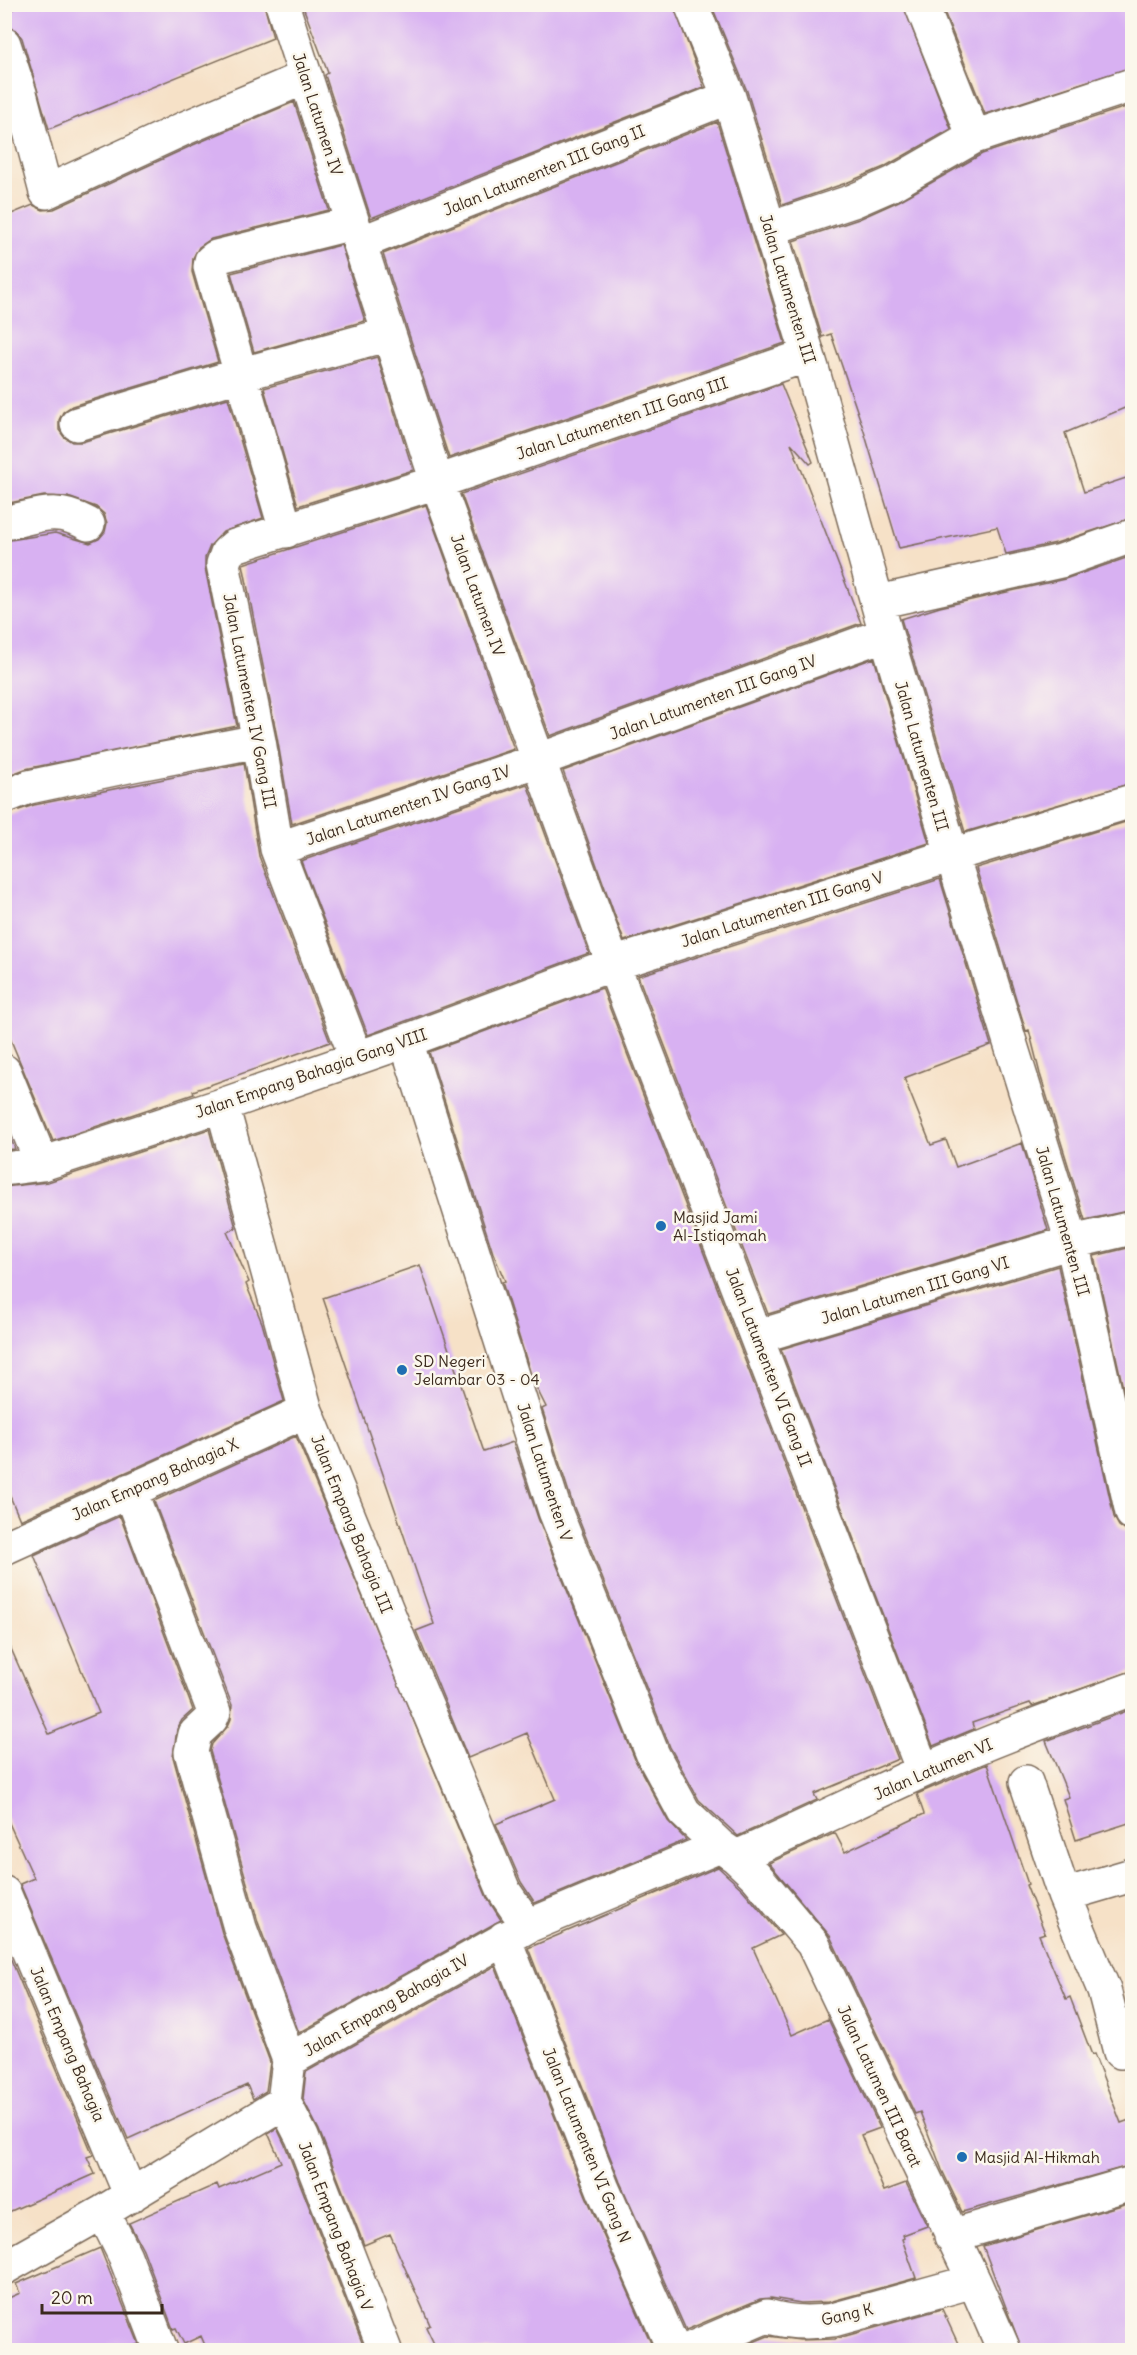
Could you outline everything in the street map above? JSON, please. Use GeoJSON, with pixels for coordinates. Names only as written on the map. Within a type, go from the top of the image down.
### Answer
{"type":"FeatureCollection","features":[{"type":"Feature","properties":{"kind":"street","name":"Jalan Latumen IV"},"geometry":{"type":"LineString","coordinates":[[282,4],[437,482],[613,964]]}},
{"type":"Feature","properties":{"kind":"street","name":"Jalan Latumenten III"},"geometry":{"type":"LineString","coordinates":[[691,4],[729,97],[808,355],[886,634],[952,855],[1072,1242],[1132,1513]]}},
{"type":"Feature","properties":{"kind":"street"},"geometry":{"type":"LineString","coordinates":[[921,4],[974,137]]}},
{"type":"Feature","properties":{"kind":"street"},"geometry":{"type":"LineString","coordinates":[[4,44],[20,93],[46,192],[185,128],[306,77]]}},
{"type":"Feature","properties":{"kind":"street"},"geometry":{"type":"LineString","coordinates":[[769,229],[853,201],[892,184],[974,137],[1132,85]]}},
{"type":"Feature","properties":{"kind":"street","name":"Jalan Latumenten III Gang II"},"geometry":{"type":"LineString","coordinates":[[357,233],[729,97]]}},
{"type":"Feature","properties":{"kind":"street"},"geometry":{"type":"LineString","coordinates":[[286,531],[239,375],[210,267],[211,261],[216,257],[357,233]]}},
{"type":"Feature","properties":{"kind":"street"},"geometry":{"type":"LineString","coordinates":[[77,424],[239,375],[389,334]]}},
{"type":"Feature","properties":{"kind":"street","name":"Jalan Latumenten III Gang III"},"geometry":{"type":"LineString","coordinates":[[437,482],[808,355]]}},
{"type":"Feature","properties":{"kind":"street","name":"Jalan Latumenten IV Gang III"},"geometry":{"type":"LineString","coordinates":[[356,1057],[278,849],[259,741],[223,564],[227,553],[235,546],[437,482]]}},
{"type":"Feature","properties":{"kind":"street"},"geometry":{"type":"LineString","coordinates":[[4,523],[57,512],[80,520]]}},
{"type":"Feature","properties":{"kind":"street"},"geometry":{"type":"LineString","coordinates":[[878,602],[1061,561],[1132,536]]}},
{"type":"Feature","properties":{"kind":"street","name":"Jalan Latumenten III Gang IV"},"geometry":{"type":"LineString","coordinates":[[539,760],[886,634]]}},
{"type":"Feature","properties":{"kind":"street"},"geometry":{"type":"LineString","coordinates":[[4,797],[30,787],[259,741]]}},
{"type":"Feature","properties":{"kind":"street","name":"Jalan Latumenten IV Gang IV"},"geometry":{"type":"LineString","coordinates":[[278,849],[539,760]]}},
{"type":"Feature","properties":{"kind":"street","name":"Jalan Latumenten III Gang V"},"geometry":{"type":"LineString","coordinates":[[613,964],[952,855],[1132,801]]}},
{"type":"Feature","properties":{"kind":"street","name":"Jalan Empang Bahagia Gang VIII"},"geometry":{"type":"LineString","coordinates":[[4,1169],[42,1164],[222,1105],[406,1041],[613,964]]}},
{"type":"Feature","properties":{"kind":"street","name":"Jalan Latumenten VI Gang II"},"geometry":{"type":"LineString","coordinates":[[613,964],[924,1771]]}},
{"type":"Feature","properties":{"kind":"street","name":"Jalan Latumenten V"},"geometry":{"type":"LineString","coordinates":[[406,1041],[555,1511],[653,1755],[684,1812],[728,1852]]}},
{"type":"Feature","properties":{"kind":"street"},"geometry":{"type":"LineString","coordinates":[[4,1071],[42,1164]]}},
{"type":"Feature","properties":{"kind":"street","name":"Jalan Empang Bahagia III"},"geometry":{"type":"LineString","coordinates":[[222,1105],[306,1411],[504,1891],[516,1932]]}},
{"type":"Feature","properties":{"kind":"street","name":"Jalan Latumen III Gang VI"},"geometry":{"type":"LineString","coordinates":[[757,1337],[1072,1242],[1132,1228]]}},
{"type":"Feature","properties":{"kind":"street","name":"Jalan Empang Bahagia X"},"geometry":{"type":"LineString","coordinates":[[4,1548],[306,1411]]}},
{"type":"Feature","properties":{"kind":"street"},"geometry":{"type":"LineString","coordinates":[[130,1490],[214,1712],[211,1719],[195,1734],[191,1752],[240,1928],[289,2060]]}},
{"type":"Feature","properties":{"kind":"street","name":"Jalan Latumen VI"},"geometry":{"type":"LineString","coordinates":[[728,1852],[827,1817],[924,1771],[1042,1721],[1132,1689]]}},
{"type":"Feature","properties":{"kind":"street"},"geometry":{"type":"LineString","coordinates":[[1026,1782],[1064,1895],[1104,1990],[1120,2052]]}},
{"type":"Feature","properties":{"kind":"street","name":"Jalan Empang Bahagia IV"},"geometry":{"type":"LineString","coordinates":[[284,2102],[289,2060],[516,1932],[728,1852]]}},
{"type":"Feature","properties":{"kind":"street","name":"Jalan Latumen III Barat"},"geometry":{"type":"LineString","coordinates":[[728,1852],[756,1876],[813,1944],[974,2281],[1004,2350]]}},
{"type":"Feature","properties":{"kind":"street"},"geometry":{"type":"LineString","coordinates":[[1064,1895],[1132,1875]]}},
{"type":"Feature","properties":{"kind":"street","name":"Jalan Empang Bahagia"},"geometry":{"type":"LineString","coordinates":[[4,1893],[131,2196]]}},
{"type":"Feature","properties":{"kind":"street","name":"Jalan Latumenten VI Gang N"},"geometry":{"type":"LineString","coordinates":[[516,1932],[603,2189],[674,2350]]}},
{"type":"Feature","properties":{"kind":"street"},"geometry":{"type":"LineString","coordinates":[[4,2268],[131,2196],[284,2102]]}},
{"type":"Feature","properties":{"kind":"street","name":"Jalan Empang Bahagia V"},"geometry":{"type":"LineString","coordinates":[[284,2102],[302,2137],[385,2350]]}},
{"type":"Feature","properties":{"kind":"street"},"geometry":{"type":"LineString","coordinates":[[951,2236],[1132,2183]]}},
{"type":"Feature","properties":{"kind":"street"},"geometry":{"type":"LineString","coordinates":[[103,2212],[125,2256],[160,2350]]}},
{"type":"Feature","properties":{"kind":"street","name":"Gang K"},"geometry":{"type":"LineString","coordinates":[[688,2350],[767,2316],[777,2319],[819,2322],[833,2320],[974,2281]]}},
{"type":"Feature","properties":{"kind":"building"},"geometry":{"type":"Polygon","coordinates":[[[24,4],[264,4],[273,38],[49,129],[22,38],[16,30],[4,26],[4,13],[24,4]]]}},
{"type":"Feature","properties":{"kind":"building"},"geometry":{"type":"Polygon","coordinates":[[[302,4],[673,4],[704,87],[371,218],[325,75],[328,73],[302,4]]]}},
{"type":"Feature","properties":{"kind":"building"},"geometry":{"type":"Polygon","coordinates":[[[711,4],[903,4],[951,129],[884,167],[782,205],[747,91],[711,4]]]}},
{"type":"Feature","properties":{"kind":"building"},"geometry":{"type":"Polygon","coordinates":[[[941,4],[1132,4],[1132,67],[985,114],[941,4]]]}},
{"type":"Feature","properties":{"kind":"building"},"geometry":{"type":"Polygon","coordinates":[[[294,102],[329,210],[211,239],[199,247],[193,258],[192,272],[218,362],[72,406],[63,412],[59,420],[59,430],[64,437],[72,442],[82,442],[228,398],[263,518],[223,532],[210,546],[205,558],[205,568],[237,726],[25,769],[4,777],[4,541],[55,533],[90,543],[99,539],[105,532],[107,523],[104,514],[96,507],[68,497],[44,496],[9,503],[4,480],[4,217],[33,205],[43,210],[54,209],[193,145],[294,102]]]}},
{"type":"Feature","properties":{"kind":"building"},"geometry":{"type":"Polygon","coordinates":[[[1132,105],[1132,405],[1065,433],[1084,492],[1132,476],[1132,518],[1056,543],[1006,554],[997,527],[899,548],[863,428],[831,334],[822,337],[793,241],[859,219],[899,201],[982,154],[1132,105]]]}},
{"type":"Feature","properties":{"kind":"building"},"geometry":{"type":"Polygon","coordinates":[[[717,122],[785,343],[449,458],[383,254],[717,122]]]}},
{"type":"Feature","properties":{"kind":"building"},"geometry":{"type":"Polygon","coordinates":[[[341,245],[365,321],[254,352],[231,273],[341,245]]]}},
{"type":"Feature","properties":{"kind":"building"},"geometry":{"type":"Polygon","coordinates":[[[377,357],[413,470],[298,506],[264,388],[377,357]]]}},
{"type":"Feature","properties":{"kind":"building"},"geometry":{"type":"Polygon","coordinates":[[[781,384],[813,462],[810,464],[791,443],[861,623],[550,736],[461,494],[781,384]]]}},
{"type":"Feature","properties":{"kind":"building"},"geometry":{"type":"Polygon","coordinates":[[[426,505],[514,749],[292,824],[243,564],[426,505]]]}},
{"type":"Feature","properties":{"kind":"building"},"geometry":{"type":"Polygon","coordinates":[[[1132,556],[1132,783],[965,832],[901,619],[940,607],[1065,579],[1132,556]]]}},
{"type":"Feature","properties":{"kind":"building"},"geometry":{"type":"Polygon","coordinates":[[[874,658],[929,843],[624,941],[563,771],[874,658]]]}},
{"type":"Feature","properties":{"kind":"building"},"geometry":{"type":"Polygon","coordinates":[[[244,763],[259,856],[330,1042],[193,1091],[194,1094],[53,1141],[5,1026],[4,815],[34,805],[244,763]]]}},
{"type":"Feature","properties":{"kind":"building"},"geometry":{"type":"Polygon","coordinates":[[[527,784],[589,953],[368,1035],[301,861],[527,784]]]}},
{"type":"Feature","properties":{"kind":"building"},"geometry":{"type":"Polygon","coordinates":[[[1132,820],[1132,1210],[1085,1220],[1040,1074],[1029,1030],[1026,1031],[976,868],[1132,820]]]}},
{"type":"Feature","properties":{"kind":"building"},"geometry":{"type":"Polygon","coordinates":[[[940,879],[991,1045],[904,1078],[931,1145],[946,1140],[956,1167],[1022,1143],[1048,1230],[768,1314],[638,976],[940,879]]]}},
{"type":"Feature","properties":{"kind":"building"},"geometry":{"type":"Polygon","coordinates":[[[602,988],[898,1759],[814,1794],[817,1800],[738,1836],[699,1800],[670,1747],[573,1505],[542,1409],[546,1407],[533,1381],[502,1282],[505,1281],[493,1253],[429,1052],[602,988]]]}},
{"type":"Feature","properties":{"kind":"building"},"geometry":{"type":"Polygon","coordinates":[[[4,1122],[15,1149],[4,1150],[4,1122]]]}},
{"type":"Feature","properties":{"kind":"building"},"geometry":{"type":"Polygon","coordinates":[[[209,1129],[236,1228],[227,1232],[249,1282],[246,1284],[262,1323],[284,1401],[20,1520],[4,1482],[4,1187],[48,1182],[209,1129]]]}},
{"type":"Feature","properties":{"kind":"building"},"geometry":{"type":"Polygon","coordinates":[[[1132,1247],[1132,1429],[1094,1256],[1132,1247]]]}},
{"type":"Feature","properties":{"kind":"building"},"geometry":{"type":"Polygon","coordinates":[[[420,1265],[484,1452],[513,1442],[538,1518],[636,1762],[668,1821],[686,1840],[535,1903],[521,1882],[496,1824],[555,1799],[527,1733],[468,1758],[416,1631],[434,1624],[323,1298],[420,1265]]]}},
{"type":"Feature","properties":{"kind":"building"},"geometry":{"type":"Polygon","coordinates":[[[1058,1266],[1114,1517],[1119,1526],[1126,1531],[1132,1531],[1132,1671],[1032,1706],[1030,1703],[972,1723],[974,1729],[933,1746],[781,1349],[1058,1266]]]}},
{"type":"Feature","properties":{"kind":"building"},"geometry":{"type":"Polygon","coordinates":[[[296,1436],[487,1898],[501,1920],[299,2033],[258,1922],[210,1751],[212,1744],[228,1726],[232,1705],[154,1501],[296,1436]]]}},
{"type":"Feature","properties":{"kind":"building"},"geometry":{"type":"Polygon","coordinates":[[[120,1516],[193,1710],[182,1720],[177,1729],[173,1757],[222,1933],[270,2062],[266,2091],[253,2099],[247,2085],[128,2139],[20,1884],[34,1878],[4,1812],[4,1633],[49,1734],[99,1713],[34,1555],[120,1516]]]}},
{"type":"Feature","properties":{"kind":"building"},"geometry":{"type":"Polygon","coordinates":[[[1132,1709],[1132,1822],[1076,1840],[1063,1799],[1069,1797],[1046,1741],[1132,1709]]]}},
{"type":"Feature","properties":{"kind":"building"},"geometry":{"type":"Polygon","coordinates":[[[987,1764],[1028,1884],[1026,1885],[1045,1933],[1039,1935],[1066,1999],[1070,1997],[1121,2123],[1132,2119],[1132,2165],[962,2212],[942,2170],[920,2112],[915,2114],[830,1936],[769,1863],[835,1833],[845,1852],[924,1814],[917,1794],[987,1764]]]}},
{"type":"Feature","properties":{"kind":"building"},"geometry":{"type":"Polygon","coordinates":[[[718,1867],[742,1889],[781,1935],[753,1948],[792,2035],[828,2019],[880,2128],[861,2135],[884,2191],[906,2183],[927,2226],[903,2235],[902,2239],[916,2278],[829,2302],[801,2303],[771,2298],[760,2299],[686,2330],[620,2182],[528,1948],[718,1867]]]}},
{"type":"Feature","properties":{"kind":"building"},"geometry":{"type":"Polygon","coordinates":[[[4,1943],[93,2155],[87,2157],[95,2174],[4,2214],[4,1943]]]}},
{"type":"Feature","properties":{"kind":"building"},"geometry":{"type":"Polygon","coordinates":[[[495,1966],[586,2196],[654,2350],[437,2350],[426,2327],[430,2325],[390,2234],[364,2245],[319,2130],[303,2099],[306,2072],[495,1966]]]}},
{"type":"Feature","properties":{"kind":"building"},"geometry":{"type":"Polygon","coordinates":[[[277,2128],[365,2350],[207,2350],[201,2336],[184,2344],[176,2328],[173,2329],[143,2249],[129,2223],[217,2184],[219,2189],[281,2162],[268,2133],[277,2128]]]}},
{"type":"Feature","properties":{"kind":"building"},"geometry":{"type":"Polygon","coordinates":[[[1132,2202],[1132,2350],[1022,2350],[983,2246],[1132,2202]]]}},
{"type":"Feature","properties":{"kind":"building"},"geometry":{"type":"Polygon","coordinates":[[[100,2248],[139,2344],[124,2350],[4,2350],[4,2300],[20,2293],[16,2284],[100,2248]]]}},
{"type":"Feature","properties":{"kind":"building"},"geometry":{"type":"Polygon","coordinates":[[[942,2309],[961,2350],[734,2350],[768,2336],[800,2340],[835,2339],[942,2309]]]}},
{"type":"Feature","properties":{"kind":"place","name":"Masjid Jami Al-Istiqomah"},"geometry":{"type":"Point","coordinates":[661,1226]}},
{"type":"Feature","properties":{"kind":"place","name":"SD Negeri Jelambar 03 - 04"},"geometry":{"type":"Point","coordinates":[402,1370]}},
{"type":"Feature","properties":{"kind":"place","name":"Masjid Al-Hikmah"},"geometry":{"type":"Point","coordinates":[962,2157]}}]}
